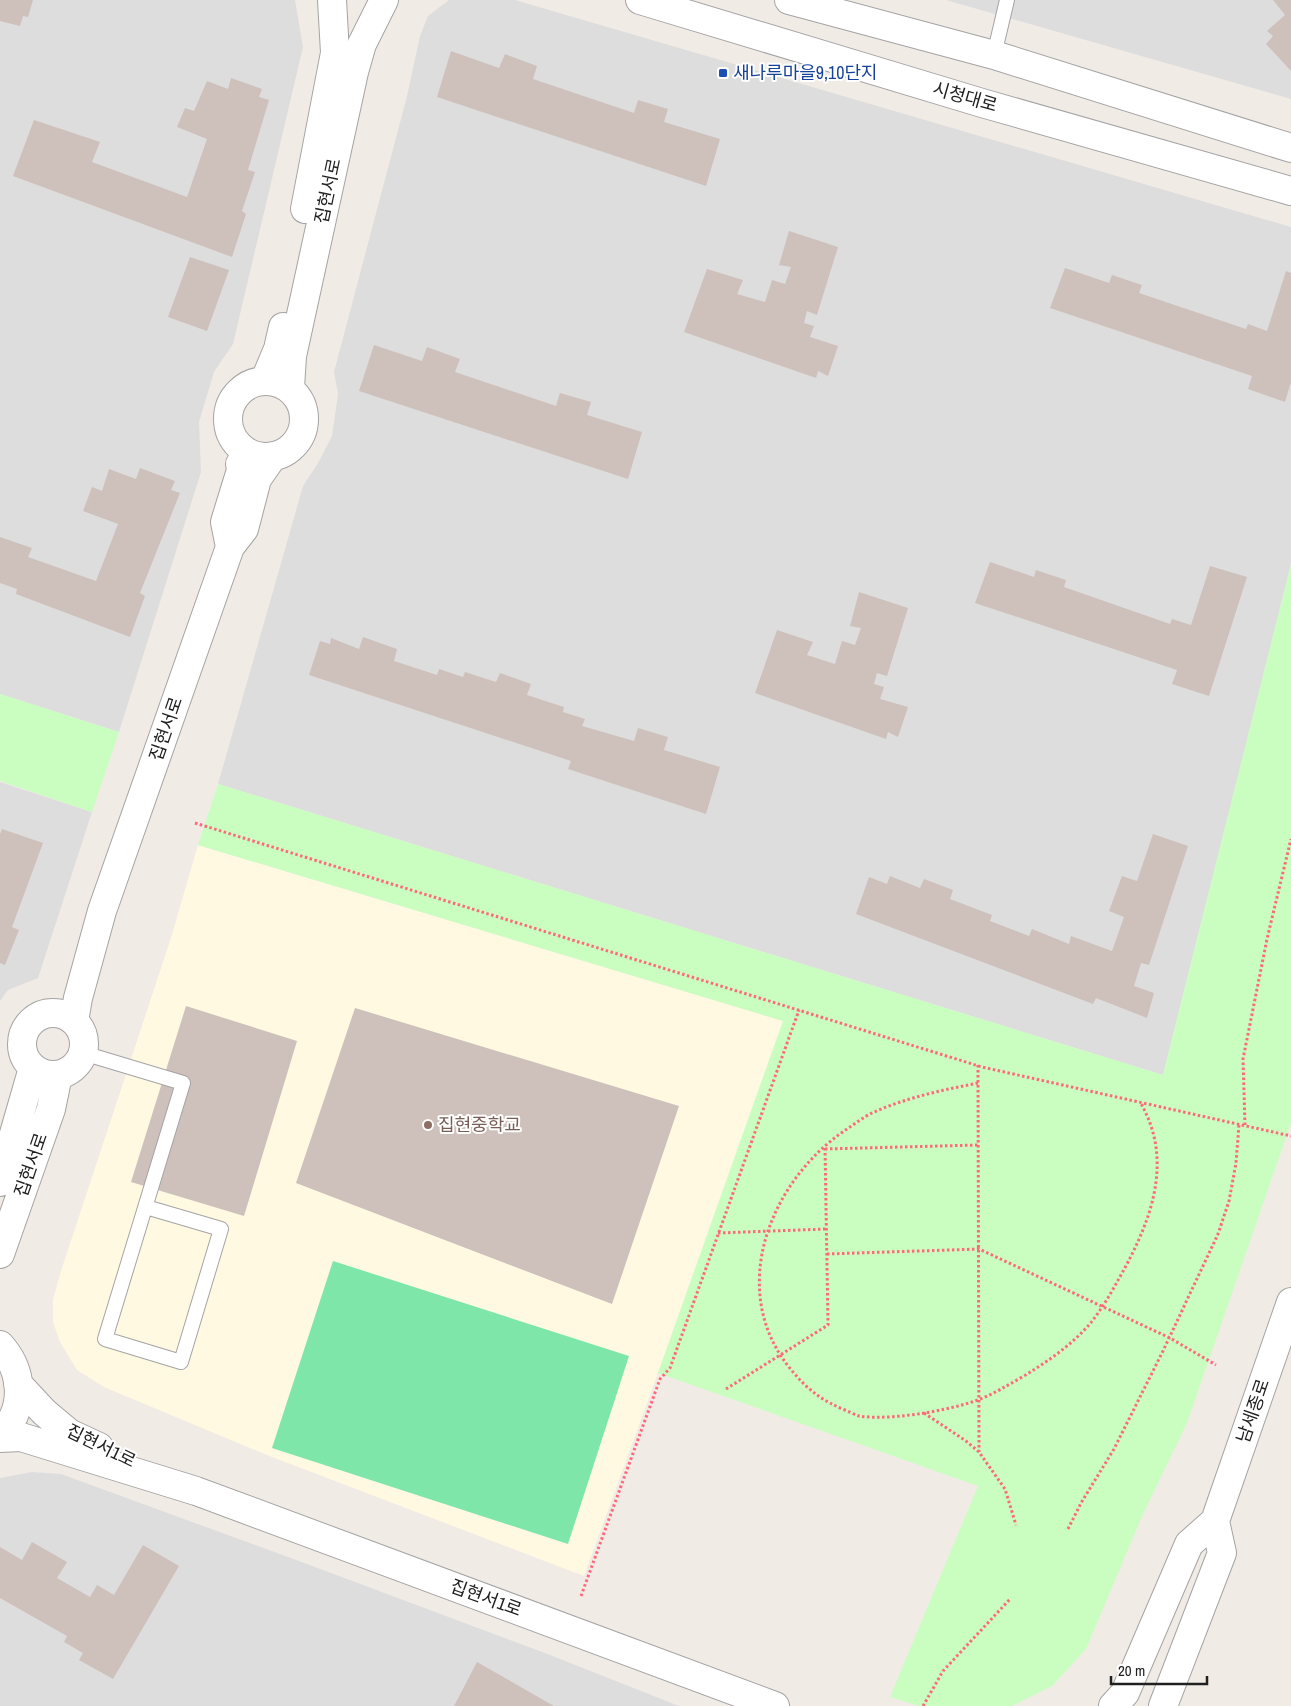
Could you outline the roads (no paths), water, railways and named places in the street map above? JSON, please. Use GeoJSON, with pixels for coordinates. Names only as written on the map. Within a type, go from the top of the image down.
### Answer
{"type":"FeatureCollection","features":[{"type":"Feature","properties":{"kind":"street","name":"집현서로"},"geometry":{"type":"LineString","coordinates":[[277,384],[278,349],[335,52],[332,0]]}},
{"type":"Feature","properties":{"kind":"street","name":"집현서로"},"geometry":{"type":"LineString","coordinates":[[277,384],[292,356],[354,72],[362,44],[384,0]]}},
{"type":"Feature","properties":{"kind":"street","name":"시청대로"},"geometry":{"type":"LineString","coordinates":[[640,0],[973,100],[1291,191]]}},
{"type":"Feature","properties":{"kind":"street"},"geometry":{"type":"LineString","coordinates":[[789,0],[994,55],[1291,148]]}},
{"type":"Feature","properties":{"kind":"street"},"geometry":{"type":"LineString","coordinates":[[252,383],[277,384],[299,398],[304,410],[305,423],[301,436],[294,446],[284,453],[261,457],[249,453],[239,446],[232,437],[228,425],[228,413],[232,400],[241,390],[252,383]]}},
{"type":"Feature","properties":{"kind":"street"},"geometry":{"type":"LineString","coordinates":[[230,547],[225,522],[241,470],[239,446]]}},
{"type":"Feature","properties":{"kind":"street","name":"집현서로"},"geometry":{"type":"LineString","coordinates":[[62,1017],[78,998],[102,911],[230,547],[244,529],[257,479],[273,456]]}},
{"type":"Feature","properties":{"kind":"street"},"geometry":{"type":"LineString","coordinates":[[39,1016],[62,1017],[82,1033],[83,1053],[79,1062],[72,1070],[45,1072],[26,1060],[22,1051],[24,1036],[31,1022],[39,1016]]}},
{"type":"Feature","properties":{"kind":"street","name":"집현서로"},"geometry":{"type":"LineString","coordinates":[[0,1182],[45,1072]]}},
{"type":"Feature","properties":{"kind":"street","name":"집현서로"},"geometry":{"type":"LineString","coordinates":[[0,1254],[51,1109],[45,1072]]}},
{"type":"Feature","properties":{"kind":"street","name":"남세종로"},"geometry":{"type":"LineString","coordinates":[[1113,1706],[1125,1693],[1189,1544],[1215,1520],[1291,1302]]}},
{"type":"Feature","properties":{"kind":"street"},"geometry":{"type":"LineString","coordinates":[[0,1345],[9,1355],[17,1374],[20,1395],[15,1415],[0,1436]]}},
{"type":"Feature","properties":{"kind":"street","name":"집현서1로"},"geometry":{"type":"LineString","coordinates":[[18,1384],[44,1412],[69,1433],[196,1491]]}},
{"type":"Feature","properties":{"kind":"street","name":"집현서1로"},"geometry":{"type":"LineString","coordinates":[[0,1436],[21,1436],[196,1491],[775,1706]]}},
{"type":"Feature","properties":{"kind":"street"},"geometry":{"type":"LineString","coordinates":[[1163,1706],[1222,1553],[1215,1520]]}},
{"type":"Feature","properties":{"kind":"lane"},"geometry":{"type":"LineString","coordinates":[[994,55],[1007,1]]}},
{"type":"Feature","properties":{"kind":"lane"},"geometry":{"type":"LineString","coordinates":[[83,1053],[183,1083],[105,1339],[181,1362],[221,1230],[146,1207]]}},
{"type":"Feature","properties":{"kind":"place","name":"새나루마을9,10단지"},"geometry":{"type":"Point","coordinates":[723,73]}},
{"type":"Feature","properties":{"kind":"place","name":"집현중학교"},"geometry":{"type":"Point","coordinates":[428,1125]}}]}
